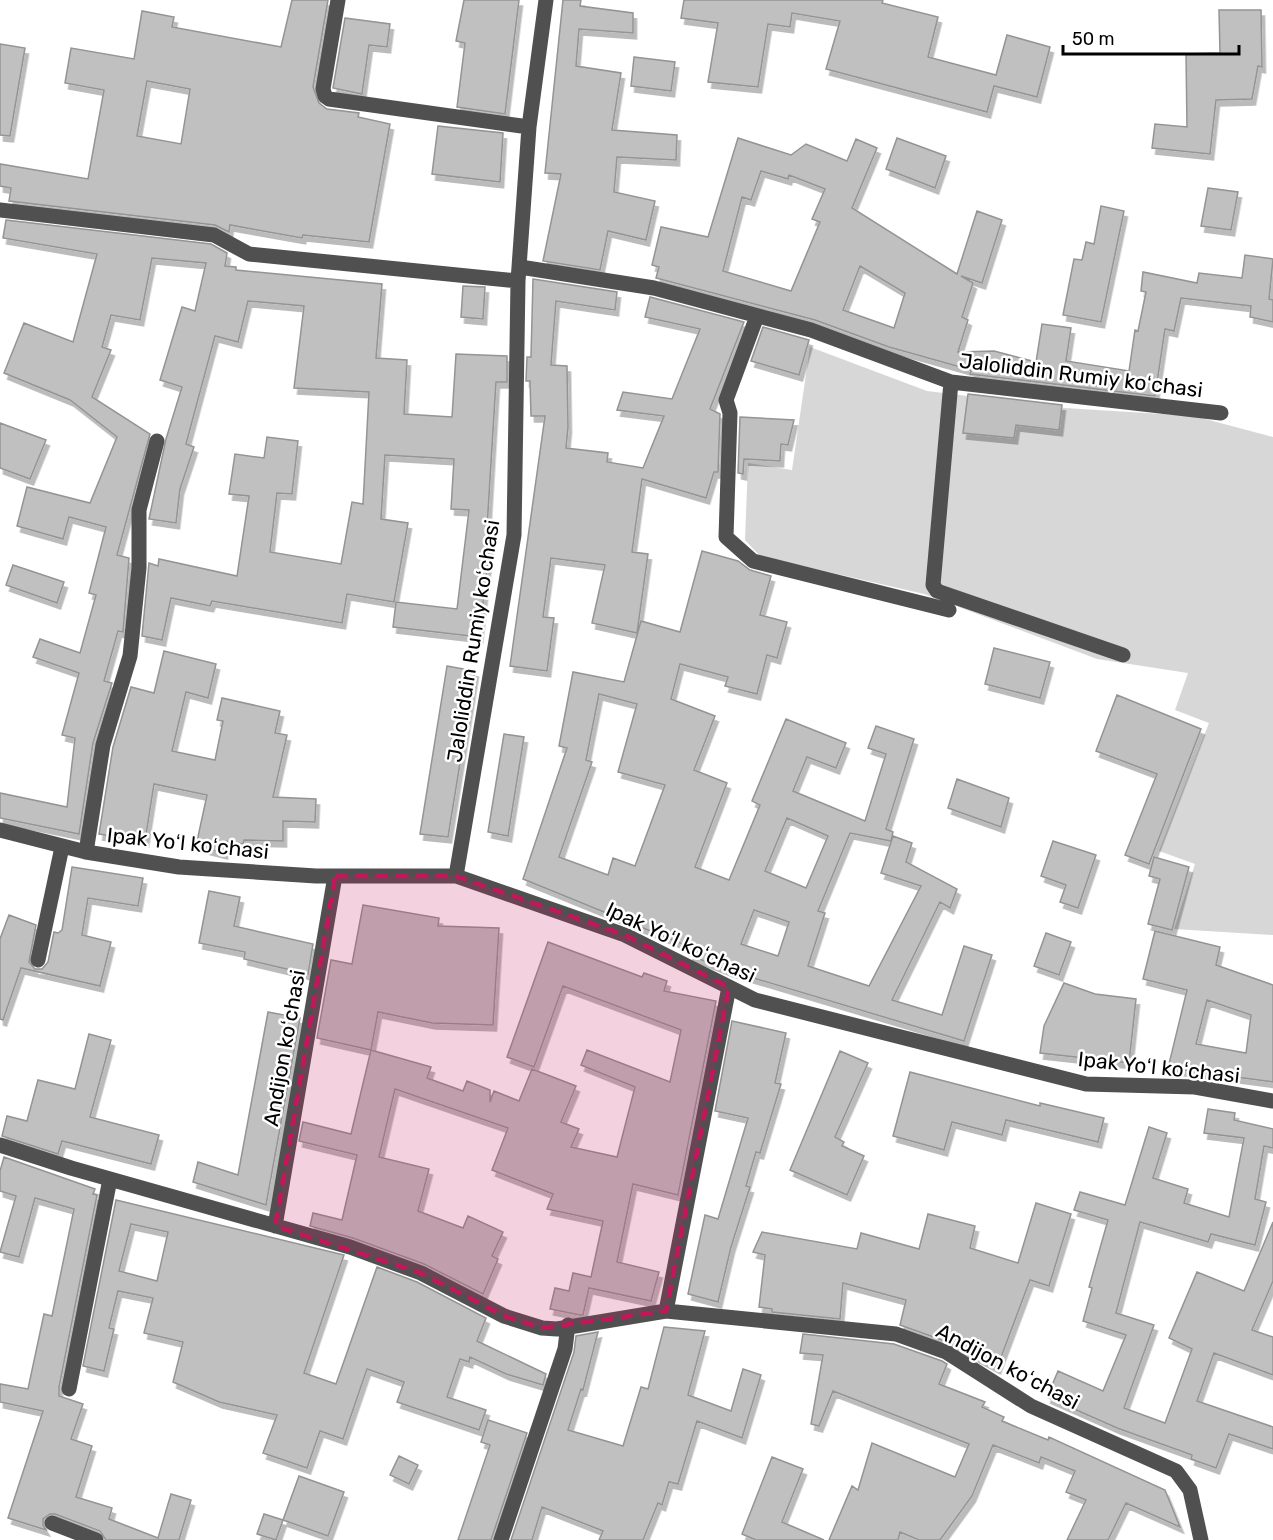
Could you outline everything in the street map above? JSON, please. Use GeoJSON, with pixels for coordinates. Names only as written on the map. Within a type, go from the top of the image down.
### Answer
{"type":"FeatureCollection","features":[{"type":"Feature","properties":{"kind":"street"},"geometry":{"type":"LineString","coordinates":[[338,0],[323,89],[329,99],[529,127]]}},
{"type":"Feature","properties":{"kind":"street","name":"Jaloliddin Rumiy koʻchasi"},"geometry":{"type":"LineString","coordinates":[[456,876],[514,535],[519,274],[529,127],[546,0]]}},
{"type":"Feature","properties":{"kind":"street"},"geometry":{"type":"LineString","coordinates":[[0,210],[214,235],[249,254],[519,274]]}},
{"type":"Feature","properties":{"kind":"street","name":"Jaloliddin Rumiy koʻchasi"},"geometry":{"type":"LineString","coordinates":[[519,274],[654,288],[812,330],[951,382],[1221,413]]}},
{"type":"Feature","properties":{"kind":"street"},"geometry":{"type":"LineString","coordinates":[[757,316],[726,400],[730,413],[726,537],[753,561],[949,610]]}},
{"type":"Feature","properties":{"kind":"street"},"geometry":{"type":"LineString","coordinates":[[951,382],[933,585],[937,591],[1123,655]]}},
{"type":"Feature","properties":{"kind":"street"},"geometry":{"type":"LineString","coordinates":[[86,852],[103,745],[130,656],[139,568],[139,510],[157,441]]}},
{"type":"Feature","properties":{"kind":"street","name":"Ipak Yoʻl koʻchasi"},"geometry":{"type":"LineString","coordinates":[[0,830],[86,852],[179,867],[335,876],[456,876],[625,934],[755,1000],[1086,1084],[1195,1087],[1273,1101]]}},
{"type":"Feature","properties":{"kind":"street"},"geometry":{"type":"LineString","coordinates":[[38,960],[62,847]]}},
{"type":"Feature","properties":{"kind":"street","name":"Andijon koʻchasi"},"geometry":{"type":"LineString","coordinates":[[275,1226],[335,876]]}},
{"type":"Feature","properties":{"kind":"street"},"geometry":{"type":"LineString","coordinates":[[666,1311],[729,987]]}},
{"type":"Feature","properties":{"kind":"street","name":"Andijon koʻchasi"},"geometry":{"type":"LineString","coordinates":[[0,1145],[110,1179],[350,1247],[420,1274],[504,1316],[542,1328],[557,1329],[568,1325],[666,1311],[896,1334],[946,1352],[1031,1406],[1176,1471],[1190,1490],[1201,1540]]}},
{"type":"Feature","properties":{"kind":"street"},"geometry":{"type":"LineString","coordinates":[[69,1389],[110,1179]]}},
{"type":"Feature","properties":{"kind":"street"},"geometry":{"type":"LineString","coordinates":[[501,1540],[565,1349],[568,1325]]}},
{"type":"Feature","properties":{"kind":"street"},"geometry":{"type":"LineString","coordinates":[[52,1523],[96,1540]]}},
{"type":"Feature","properties":{"kind":"highlighted area"},"geometry":{"type":"Polygon","coordinates":[[[335,876],[456,876],[625,935],[729,987],[666,1311],[542,1328],[504,1316],[421,1273],[275,1226],[335,876]]]}},
{"type":"Feature","properties":{"kind":"shaded area"},"geometry":{"type":"Polygon","coordinates":[[[810,347],[927,391],[1065,408],[1194,416],[1273,437],[1273,935],[1174,929],[1195,864],[1159,851],[1209,723],[1175,710],[1188,673],[1097,659],[924,594],[760,556],[745,540],[748,463],[792,470],[810,347]]]}},
{"type":"Feature","properties":{"kind":"building"},"geometry":{"type":"Polygon","coordinates":[[[292,0],[328,0],[313,87],[319,103],[327,109],[359,113],[358,117],[390,124],[369,242],[303,235],[302,238],[230,225],[229,232],[215,225],[9,201],[11,188],[0,186],[0,164],[88,179],[104,90],[65,83],[71,48],[134,59],[142,11],[174,17],[172,27],[281,47],[292,0]],[[147,81],[137,136],[181,144],[190,89],[147,81]]]}},
{"type":"Feature","properties":{"kind":"building"},"geometry":{"type":"Polygon","coordinates":[[[464,0],[519,0],[505,114],[457,107],[465,43],[456,41],[464,0]]]}},
{"type":"Feature","properties":{"kind":"building"},"geometry":{"type":"Polygon","coordinates":[[[563,0],[581,0],[580,6],[633,13],[633,33],[579,29],[576,66],[621,73],[612,130],[677,135],[676,160],[617,157],[614,192],[655,201],[646,240],[608,231],[600,270],[543,261],[561,174],[545,173],[563,0]]]}},
{"type":"Feature","properties":{"kind":"building"},"geometry":{"type":"Polygon","coordinates":[[[684,0],[883,0],[882,3],[938,17],[928,57],[996,75],[1007,35],[1050,47],[1037,97],[994,86],[987,112],[826,69],[840,21],[792,13],[790,27],[768,24],[758,87],[708,82],[718,23],[681,18],[684,0]]]}},
{"type":"Feature","properties":{"kind":"building"},"geometry":{"type":"Polygon","coordinates":[[[1219,10],[1261,10],[1262,67],[1258,66],[1252,99],[1216,100],[1210,154],[1152,148],[1155,124],[1187,127],[1186,54],[1220,53],[1219,10]]]}},
{"type":"Feature","properties":{"kind":"building"},"geometry":{"type":"Polygon","coordinates":[[[345,18],[390,24],[387,47],[369,45],[362,94],[333,88],[345,18]]]}},
{"type":"Feature","properties":{"kind":"building"},"geometry":{"type":"Polygon","coordinates":[[[0,44],[25,48],[10,136],[0,135],[0,44]]]}},
{"type":"Feature","properties":{"kind":"building"},"geometry":{"type":"Polygon","coordinates":[[[634,57],[675,62],[671,91],[631,86],[634,57]]]}},
{"type":"Feature","properties":{"kind":"building"},"geometry":{"type":"Polygon","coordinates":[[[438,126],[503,133],[500,182],[432,174],[438,126]]]}},
{"type":"Feature","properties":{"kind":"building"},"geometry":{"type":"Polygon","coordinates":[[[738,138],[791,155],[806,144],[847,161],[856,139],[877,148],[852,208],[957,274],[977,211],[1002,220],[982,283],[961,276],[973,283],[962,317],[968,320],[958,352],[994,351],[1036,362],[1042,324],[1071,328],[1066,361],[1129,371],[1135,330],[1138,331],[1146,292],[1141,291],[1143,272],[1197,283],[1199,273],[1242,278],[1245,255],[1273,259],[1269,299],[1273,300],[1273,322],[1250,317],[1251,306],[1181,298],[1174,331],[1165,329],[1155,396],[970,374],[971,370],[889,347],[815,320],[656,278],[659,267],[652,265],[661,227],[708,237],[738,138]],[[761,171],[751,200],[742,197],[723,271],[791,291],[820,222],[812,219],[825,189],[789,175],[788,179],[761,171]],[[860,266],[843,310],[894,328],[905,293],[860,266]]]}},
{"type":"Feature","properties":{"kind":"building"},"geometry":{"type":"Polygon","coordinates":[[[897,138],[946,156],[935,188],[886,169],[897,138]]]}},
{"type":"Feature","properties":{"kind":"building"},"geometry":{"type":"Polygon","coordinates":[[[1208,188],[1238,192],[1231,230],[1201,226],[1208,188]]]}},
{"type":"Feature","properties":{"kind":"building"},"geometry":{"type":"Polygon","coordinates":[[[1101,206],[1124,211],[1101,322],[1063,315],[1074,259],[1082,260],[1086,242],[1094,244],[1101,206]]]}},
{"type":"Feature","properties":{"kind":"building"},"geometry":{"type":"Polygon","coordinates":[[[6,220],[211,244],[227,253],[225,266],[236,267],[236,270],[382,284],[376,358],[407,360],[404,414],[452,417],[456,354],[507,356],[507,382],[496,382],[486,544],[490,544],[479,637],[393,627],[396,602],[457,609],[469,510],[451,509],[454,459],[385,455],[381,519],[408,523],[394,602],[347,594],[342,623],[212,601],[210,606],[171,598],[162,640],[142,636],[149,563],[158,566],[159,559],[237,576],[249,496],[229,494],[235,454],[264,458],[267,437],[298,441],[292,494],[277,493],[270,552],[341,564],[352,502],[363,504],[369,392],[294,388],[304,306],[248,301],[238,342],[215,336],[186,444],[194,447],[180,489],[176,523],[149,519],[166,439],[182,387],[160,380],[182,307],[195,311],[206,263],[152,258],[140,320],[111,315],[102,347],[111,350],[92,397],[150,434],[117,555],[129,558],[123,632],[118,631],[104,681],[112,683],[93,743],[79,834],[0,818],[0,793],[67,807],[75,738],[62,735],[79,673],[33,657],[40,639],[80,653],[96,595],[89,593],[106,527],[69,517],[63,539],[17,526],[27,487],[90,503],[117,437],[70,400],[4,373],[24,323],[73,342],[97,254],[3,238],[6,220]]]}},
{"type":"Feature","properties":{"kind":"building"},"geometry":{"type":"Polygon","coordinates":[[[533,279],[617,292],[615,310],[556,301],[551,365],[567,366],[566,448],[608,453],[607,462],[643,468],[664,416],[617,410],[623,392],[672,399],[700,329],[645,317],[650,297],[744,322],[710,409],[720,414],[718,472],[714,472],[706,498],[642,479],[632,552],[648,554],[637,633],[592,623],[605,565],[551,558],[543,617],[554,618],[547,671],[510,666],[545,416],[531,416],[530,381],[526,381],[527,357],[531,357],[533,279]]]}},
{"type":"Feature","properties":{"kind":"building"},"geometry":{"type":"Polygon","coordinates":[[[463,286],[485,287],[483,319],[461,317],[463,286]]]}},
{"type":"Feature","properties":{"kind":"building"},"geometry":{"type":"Polygon","coordinates":[[[763,327],[809,340],[799,375],[751,361],[763,327]]]}},
{"type":"Feature","properties":{"kind":"building"},"geometry":{"type":"Polygon","coordinates":[[[968,394],[1062,405],[1059,430],[1016,425],[1014,438],[963,433],[968,394]]]}},
{"type":"Feature","properties":{"kind":"building"},"geometry":{"type":"Polygon","coordinates":[[[740,417],[794,420],[788,445],[781,444],[780,461],[744,459],[743,474],[738,473],[740,417]]]}},
{"type":"Feature","properties":{"kind":"building"},"geometry":{"type":"Polygon","coordinates":[[[0,423],[46,440],[30,479],[0,468],[0,423]]]}},
{"type":"Feature","properties":{"kind":"building"},"geometry":{"type":"Polygon","coordinates":[[[702,551],[738,561],[750,570],[771,576],[760,615],[787,622],[777,658],[767,655],[757,694],[725,686],[728,677],[680,664],[671,699],[715,716],[694,770],[727,783],[695,867],[729,880],[760,805],[752,801],[786,719],[846,743],[836,768],[807,757],[793,791],[865,821],[886,754],[868,748],[876,726],[914,739],[886,829],[893,832],[891,841],[850,833],[818,911],[825,913],[808,966],[869,986],[921,886],[881,873],[893,836],[912,843],[906,862],[957,889],[950,908],[940,902],[892,1000],[942,1015],[964,946],[992,955],[964,1041],[730,971],[689,955],[692,948],[523,879],[567,748],[559,746],[573,672],[624,682],[641,621],[680,632],[702,551]],[[599,694],[586,760],[592,762],[559,857],[608,875],[613,858],[635,866],[665,785],[618,772],[637,704],[599,694]],[[787,818],[765,871],[806,888],[828,836],[787,818]],[[754,910],[741,944],[778,956],[789,922],[754,910]]]}},
{"type":"Feature","properties":{"kind":"building"},"geometry":{"type":"Polygon","coordinates":[[[13,565],[64,582],[57,603],[6,585],[13,565]]]}},
{"type":"Feature","properties":{"kind":"building"},"geometry":{"type":"Polygon","coordinates":[[[994,648],[1050,662],[1040,698],[985,684],[994,648]]]}},
{"type":"Feature","properties":{"kind":"building"},"geometry":{"type":"Polygon","coordinates":[[[164,651],[216,664],[208,698],[186,692],[172,751],[215,760],[223,721],[217,720],[222,698],[280,711],[275,733],[287,735],[273,797],[316,799],[315,822],[283,821],[283,841],[244,840],[243,844],[226,841],[224,853],[196,846],[207,795],[154,784],[145,841],[99,834],[113,747],[131,687],[154,693],[164,651]]]}},
{"type":"Feature","properties":{"kind":"building"},"geometry":{"type":"Polygon","coordinates":[[[447,666],[475,671],[448,837],[420,834],[447,666]]]}},
{"type":"Feature","properties":{"kind":"building"},"geometry":{"type":"Polygon","coordinates":[[[1117,695],[1201,729],[1149,864],[1125,855],[1157,774],[1096,751],[1117,695]]]}},
{"type":"Feature","properties":{"kind":"building"},"geometry":{"type":"Polygon","coordinates":[[[504,734],[524,737],[508,836],[488,832],[504,734]]]}},
{"type":"Feature","properties":{"kind":"building"},"geometry":{"type":"Polygon","coordinates":[[[957,779],[1009,798],[1001,827],[948,808],[957,779]]]}},
{"type":"Feature","properties":{"kind":"building"},"geometry":{"type":"Polygon","coordinates":[[[1053,841],[1096,855],[1078,908],[1060,902],[1066,885],[1041,876],[1053,841]]]}},
{"type":"Feature","properties":{"kind":"building"},"geometry":{"type":"Polygon","coordinates":[[[1154,857],[1189,867],[1172,930],[1148,924],[1160,879],[1149,876],[1154,857]]]}},
{"type":"Feature","properties":{"kind":"building"},"geometry":{"type":"Polygon","coordinates":[[[72,867],[143,878],[138,906],[88,898],[82,935],[111,942],[100,986],[21,968],[3,1020],[0,1019],[0,939],[9,915],[36,925],[29,962],[35,969],[42,969],[48,962],[54,932],[58,933],[62,930],[72,867]]]}},
{"type":"Feature","properties":{"kind":"building"},"geometry":{"type":"Polygon","coordinates":[[[209,891],[240,897],[234,926],[313,944],[308,974],[244,959],[245,952],[199,943],[209,891]]]}},
{"type":"Feature","properties":{"kind":"building"},"geometry":{"type":"Polygon","coordinates":[[[363,905],[439,918],[438,926],[499,928],[493,1025],[432,1023],[378,1012],[371,1050],[317,1038],[331,960],[352,964],[363,905]]]}},
{"type":"Feature","properties":{"kind":"building"},"geometry":{"type":"Polygon","coordinates":[[[1155,931],[1220,947],[1216,965],[1273,985],[1273,1082],[1168,1068],[1187,990],[1143,979],[1155,931]],[[1207,1000],[1196,1044],[1246,1053],[1251,1015],[1207,1000]]]}},
{"type":"Feature","properties":{"kind":"building"},"geometry":{"type":"Polygon","coordinates":[[[1046,933],[1071,942],[1059,975],[1034,966],[1046,933]]]}},
{"type":"Feature","properties":{"kind":"building"},"geometry":{"type":"Polygon","coordinates":[[[548,942],[642,977],[644,973],[667,981],[664,991],[716,1001],[678,1195],[633,1184],[617,1262],[659,1272],[651,1301],[589,1288],[583,1315],[550,1309],[555,1288],[569,1291],[573,1273],[591,1277],[603,1221],[547,1209],[553,1194],[492,1170],[508,1128],[395,1089],[379,1157],[429,1169],[418,1211],[463,1228],[468,1216],[503,1232],[492,1256],[498,1259],[483,1294],[424,1264],[353,1238],[310,1226],[313,1213],[342,1220],[357,1155],[299,1141],[303,1122],[351,1134],[371,1050],[431,1067],[427,1078],[463,1091],[467,1081],[490,1090],[490,1102],[494,1091],[519,1101],[532,1069],[576,1086],[561,1122],[579,1129],[571,1147],[617,1157],[635,1087],[581,1065],[587,1050],[670,1082],[681,1030],[563,986],[534,1067],[507,1057],[548,942]]]}},
{"type":"Feature","properties":{"kind":"building"},"geometry":{"type":"Polygon","coordinates":[[[1064,983],[1095,994],[1136,999],[1129,1063],[1040,1053],[1044,1026],[1064,983]]]}},
{"type":"Feature","properties":{"kind":"building"},"geometry":{"type":"Polygon","coordinates":[[[268,1012],[300,1018],[266,1205],[193,1182],[198,1162],[238,1175],[268,1012]]]}},
{"type":"Feature","properties":{"kind":"building"},"geometry":{"type":"Polygon","coordinates":[[[732,1021],[786,1033],[775,1083],[781,1084],[760,1153],[756,1152],[746,1186],[750,1187],[731,1247],[718,1302],[688,1294],[705,1215],[718,1219],[748,1118],[715,1111],[732,1021]]]}},
{"type":"Feature","properties":{"kind":"building"},"geometry":{"type":"Polygon","coordinates":[[[89,1034],[111,1040],[90,1117],[159,1135],[151,1164],[62,1141],[58,1154],[2,1136],[7,1116],[27,1121],[38,1080],[75,1089],[89,1034]]]}},
{"type":"Feature","properties":{"kind":"building"},"geometry":{"type":"Polygon","coordinates":[[[840,1051],[868,1063],[835,1137],[844,1142],[842,1146],[864,1156],[847,1195],[790,1170],[840,1051]]]}},
{"type":"Feature","properties":{"kind":"building"},"geometry":{"type":"Polygon","coordinates":[[[910,1072],[1040,1106],[1040,1103],[1104,1118],[1098,1142],[1006,1120],[1002,1135],[952,1122],[944,1150],[893,1136],[910,1072]]]}},
{"type":"Feature","properties":{"kind":"building"},"geometry":{"type":"Polygon","coordinates":[[[1208,1109],[1235,1113],[1234,1120],[1273,1129],[1273,1148],[1264,1146],[1255,1199],[1266,1202],[1255,1245],[1211,1234],[1208,1242],[1140,1222],[1116,1313],[1154,1325],[1124,1408],[1165,1423],[1192,1349],[1169,1338],[1197,1272],[1244,1291],[1273,1222],[1273,1281],[1252,1330],[1273,1337],[1273,1375],[1214,1353],[1197,1401],[1273,1427],[1273,1449],[1229,1434],[1216,1468],[1191,1459],[1192,1455],[1117,1428],[1047,1397],[1058,1371],[1103,1391],[1126,1335],[1083,1321],[1092,1288],[1089,1287],[1108,1220],[1074,1210],[1080,1192],[1125,1205],[1149,1127],[1167,1133],[1153,1178],[1188,1189],[1184,1203],[1229,1217],[1244,1138],[1204,1133],[1208,1109]]]}},
{"type":"Feature","properties":{"kind":"building"},"geometry":{"type":"Polygon","coordinates":[[[4,1157],[95,1189],[93,1194],[97,1195],[59,1387],[59,1396],[83,1404],[71,1439],[92,1446],[76,1497],[112,1508],[109,1519],[158,1538],[171,1494],[191,1500],[179,1540],[106,1540],[100,1531],[55,1514],[50,1514],[43,1519],[46,1530],[8,1518],[43,1411],[0,1402],[0,1384],[28,1389],[44,1314],[52,1316],[74,1209],[35,1198],[19,1257],[0,1252],[16,1196],[0,1191],[0,1171],[4,1157]]]}},
{"type":"Feature","properties":{"kind":"building"},"geometry":{"type":"Polygon","coordinates":[[[116,1200],[344,1255],[304,1373],[336,1384],[377,1267],[417,1282],[486,1318],[477,1341],[546,1374],[543,1385],[506,1374],[470,1357],[469,1362],[460,1359],[447,1397],[486,1410],[479,1430],[397,1402],[404,1382],[367,1369],[343,1439],[320,1431],[307,1468],[263,1453],[277,1415],[219,1402],[173,1382],[183,1342],[144,1333],[153,1298],[118,1291],[109,1328],[114,1329],[104,1371],[83,1366],[116,1200]],[[131,1224],[119,1271],[157,1281],[168,1232],[131,1224]]]}},
{"type":"Feature","properties":{"kind":"building"},"geometry":{"type":"Polygon","coordinates":[[[1036,1203],[1071,1214],[1049,1286],[1030,1280],[997,1368],[950,1343],[900,1325],[906,1300],[843,1283],[840,1319],[772,1312],[772,1309],[759,1307],[765,1255],[753,1252],[762,1232],[857,1249],[861,1233],[919,1249],[928,1214],[975,1226],[970,1248],[1018,1263],[1036,1203]]]}},
{"type":"Feature","properties":{"kind":"building"},"geometry":{"type":"Polygon","coordinates":[[[664,1327],[705,1331],[688,1395],[731,1411],[743,1369],[761,1375],[742,1438],[697,1421],[678,1484],[669,1482],[662,1505],[658,1503],[643,1540],[599,1540],[603,1531],[542,1507],[532,1540],[511,1540],[574,1352],[576,1336],[598,1332],[583,1390],[581,1389],[568,1430],[623,1446],[641,1387],[648,1389],[664,1327]]]}},
{"type":"Feature","properties":{"kind":"building"},"geometry":{"type":"Polygon","coordinates":[[[803,1334],[894,1344],[942,1361],[947,1364],[939,1384],[985,1402],[982,1407],[1004,1417],[1002,1421],[1048,1440],[1049,1437],[1165,1490],[1180,1527],[1126,1503],[1108,1540],[1067,1540],[1086,1500],[1066,1492],[1075,1471],[1041,1457],[1039,1463],[993,1445],[972,1496],[940,1540],[919,1540],[900,1532],[898,1540],[829,1540],[852,1486],[858,1490],[872,1443],[955,1477],[969,1444],[833,1391],[819,1426],[811,1424],[823,1355],[800,1353],[803,1334]]]}},
{"type":"Feature","properties":{"kind":"building"},"geometry":{"type":"Polygon","coordinates":[[[488,1420],[527,1433],[491,1540],[458,1540],[490,1445],[481,1442],[488,1420]]]}},
{"type":"Feature","properties":{"kind":"building"},"geometry":{"type":"Polygon","coordinates":[[[399,1456],[418,1465],[409,1484],[390,1475],[399,1456]]]}},
{"type":"Feature","properties":{"kind":"building"},"geometry":{"type":"Polygon","coordinates":[[[772,1457],[803,1469],[782,1522],[824,1540],[756,1540],[742,1534],[772,1457]]]}},
{"type":"Feature","properties":{"kind":"building"},"geometry":{"type":"Polygon","coordinates":[[[299,1476],[344,1492],[328,1536],[283,1520],[299,1476]]]}},
{"type":"Feature","properties":{"kind":"building"},"geometry":{"type":"Polygon","coordinates":[[[264,1514],[283,1520],[276,1540],[257,1534],[264,1514]]]}}]}
